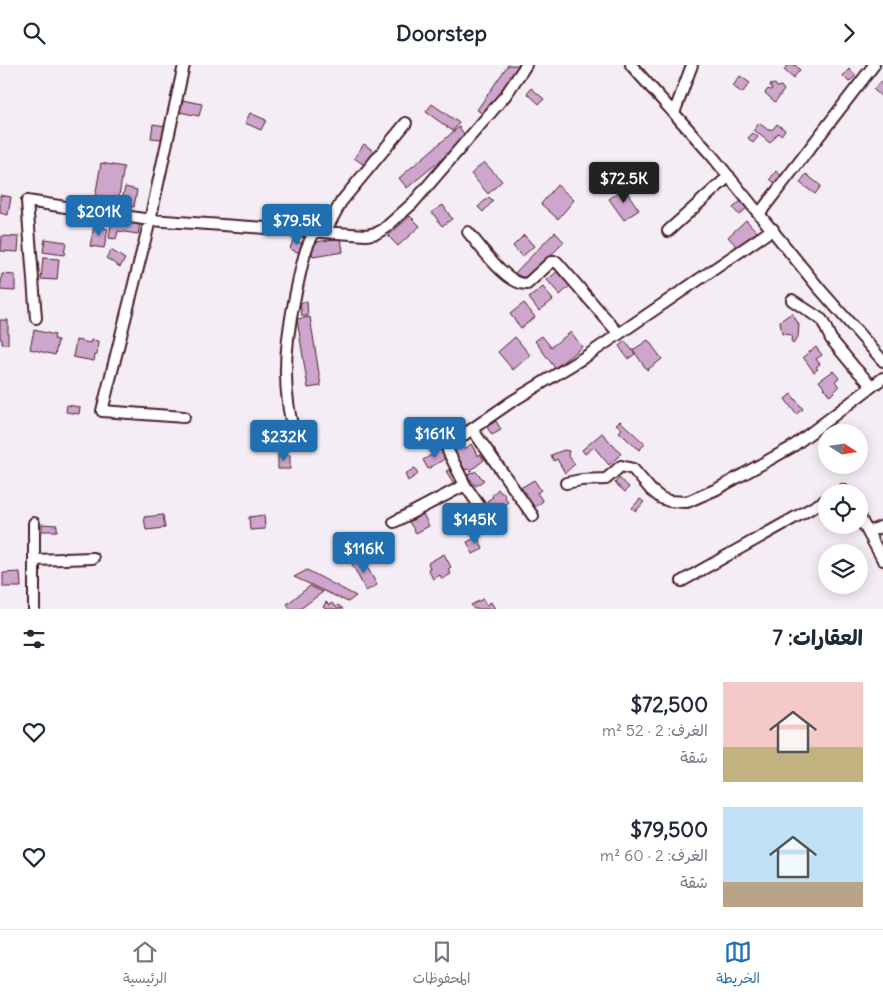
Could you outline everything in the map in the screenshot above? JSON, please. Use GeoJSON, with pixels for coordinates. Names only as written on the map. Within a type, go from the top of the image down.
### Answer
{"type":"FeatureCollection","features":[{"type":"Feature","properties":{"kind":"street"},"geometry":{"type":"LineString","coordinates":[[184,65],[150,220],[102,411],[184,417]]}},
{"type":"Feature","properties":{"kind":"street"},"geometry":{"type":"LineString","coordinates":[[36,318],[27,201],[150,220],[371,235],[391,224],[413,203],[505,96],[526,65]]}},
{"type":"Feature","properties":{"kind":"street"},"geometry":{"type":"LineString","coordinates":[[631,65],[729,176],[818,287],[883,361]]}},
{"type":"Feature","properties":{"kind":"street"},"geometry":{"type":"LineString","coordinates":[[674,113],[692,65]]}},
{"type":"Feature","properties":{"kind":"street"},"geometry":{"type":"LineString","coordinates":[[759,214],[874,65]]}},
{"type":"Feature","properties":{"kind":"street"},"geometry":{"type":"LineString","coordinates":[[295,436],[287,389],[289,336],[291,316],[305,253],[309,242],[321,232],[341,203],[406,123]]}},
{"type":"Feature","properties":{"kind":"street"},"geometry":{"type":"LineString","coordinates":[[668,231],[729,176]]}},
{"type":"Feature","properties":{"kind":"street"},"geometry":{"type":"LineString","coordinates":[[489,520],[465,485],[448,449],[472,429],[511,402],[568,368],[773,229]]}},
{"type":"Feature","properties":{"kind":"street"},"geometry":{"type":"LineString","coordinates":[[468,232],[501,269],[515,282],[520,284],[527,284],[551,262],[557,262],[619,334]]}},
{"type":"Feature","properties":{"kind":"street"},"geometry":{"type":"LineString","coordinates":[[792,300],[822,320],[832,339],[872,386]]}},
{"type":"Feature","properties":{"kind":"street"},"geometry":{"type":"LineString","coordinates":[[566,483],[580,480],[606,479],[621,466],[633,469],[651,490],[661,498],[670,501],[687,502],[717,489],[792,447],[883,378]]}},
{"type":"Feature","properties":{"kind":"street"},"geometry":{"type":"LineString","coordinates":[[472,429],[533,516]]}},
{"type":"Feature","properties":{"kind":"street"},"geometry":{"type":"LineString","coordinates":[[394,522],[465,485]]}},
{"type":"Feature","properties":{"kind":"street"},"geometry":{"type":"LineString","coordinates":[[682,581],[818,504]]}},
{"type":"Feature","properties":{"kind":"street"},"geometry":{"type":"LineString","coordinates":[[34,523],[34,609]]}},
{"type":"Feature","properties":{"kind":"street"},"geometry":{"type":"LineString","coordinates":[[883,525],[868,532],[883,560]]}},
{"type":"Feature","properties":{"kind":"street"},"geometry":{"type":"LineString","coordinates":[[34,560],[93,558]]}},
{"type":"Feature","properties":{"kind":"building"},"geometry":{"type":"Polygon","coordinates":[[[508,65],[520,65],[486,116],[477,110],[508,65]]]}},
{"type":"Feature","properties":{"kind":"building"},"geometry":{"type":"Polygon","coordinates":[[[788,65],[795,65],[800,70],[793,78],[784,70],[788,65]]]}},
{"type":"Feature","properties":{"kind":"building"},"geometry":{"type":"Polygon","coordinates":[[[849,69],[856,75],[849,82],[843,76],[849,69]]]}},
{"type":"Feature","properties":{"kind":"building"},"geometry":{"type":"Polygon","coordinates":[[[740,76],[750,83],[742,93],[733,86],[740,76]]]}},
{"type":"Feature","properties":{"kind":"building"},"geometry":{"type":"Polygon","coordinates":[[[883,82],[883,98],[873,89],[883,82]]]}},
{"type":"Feature","properties":{"kind":"building"},"geometry":{"type":"Polygon","coordinates":[[[775,84],[777,87],[781,86],[784,90],[775,102],[765,93],[768,89],[772,89],[770,85],[775,84]]]}},
{"type":"Feature","properties":{"kind":"building"},"geometry":{"type":"Polygon","coordinates":[[[531,88],[544,99],[539,104],[527,93],[531,88]]]}},
{"type":"Feature","properties":{"kind":"building"},"geometry":{"type":"Polygon","coordinates":[[[182,100],[202,104],[199,116],[179,112],[182,100]]]}},
{"type":"Feature","properties":{"kind":"building"},"geometry":{"type":"Polygon","coordinates":[[[432,104],[459,123],[453,131],[426,112],[432,104]]]}},
{"type":"Feature","properties":{"kind":"building"},"geometry":{"type":"Polygon","coordinates":[[[250,113],[266,120],[261,130],[245,123],[250,113]]]}},
{"type":"Feature","properties":{"kind":"building"},"geometry":{"type":"Polygon","coordinates":[[[759,123],[768,130],[773,129],[777,124],[785,130],[781,135],[778,133],[770,143],[754,130],[759,123]]]}},
{"type":"Feature","properties":{"kind":"building"},"geometry":{"type":"Polygon","coordinates":[[[153,124],[165,126],[163,139],[151,138],[153,124]]]}},
{"type":"Feature","properties":{"kind":"building"},"geometry":{"type":"Polygon","coordinates":[[[459,127],[467,138],[407,188],[399,178],[459,127]]]}},
{"type":"Feature","properties":{"kind":"building"},"geometry":{"type":"Polygon","coordinates":[[[753,133],[758,137],[753,143],[748,138],[753,133]]]}},
{"type":"Feature","properties":{"kind":"building"},"geometry":{"type":"Polygon","coordinates":[[[364,144],[375,152],[366,166],[354,158],[364,144]]]}},
{"type":"Feature","properties":{"kind":"building"},"geometry":{"type":"Polygon","coordinates":[[[484,162],[502,181],[488,194],[471,174],[484,162]]]}},
{"type":"Feature","properties":{"kind":"building"},"geometry":{"type":"Polygon","coordinates":[[[101,163],[124,167],[117,207],[94,203],[101,163]]]}},
{"type":"Feature","properties":{"kind":"building"},"geometry":{"type":"Polygon","coordinates":[[[776,171],[783,177],[777,185],[770,179],[776,171]]]}},
{"type":"Feature","properties":{"kind":"building"},"geometry":{"type":"Polygon","coordinates":[[[806,174],[821,186],[815,194],[800,183],[806,174]]]}},
{"type":"Feature","properties":{"kind":"building"},"geometry":{"type":"Polygon","coordinates":[[[557,185],[574,200],[558,219],[541,204],[557,185]]]}},
{"type":"Feature","properties":{"kind":"building"},"geometry":{"type":"Polygon","coordinates":[[[125,187],[137,190],[134,207],[121,204],[125,187]]]}},
{"type":"Feature","properties":{"kind":"building"},"geometry":{"type":"Polygon","coordinates":[[[624,188],[639,210],[624,220],[609,199],[624,188]]]}},
{"type":"Feature","properties":{"kind":"building"},"geometry":{"type":"Polygon","coordinates":[[[0,195],[11,197],[8,215],[0,213],[0,195]]]}},
{"type":"Feature","properties":{"kind":"building"},"geometry":{"type":"Polygon","coordinates":[[[74,197],[83,198],[82,204],[73,203],[74,197]]]}},
{"type":"Feature","properties":{"kind":"building"},"geometry":{"type":"Polygon","coordinates":[[[489,197],[493,201],[483,212],[478,207],[489,197]]]}},
{"type":"Feature","properties":{"kind":"building"},"geometry":{"type":"Polygon","coordinates":[[[742,200],[748,207],[739,215],[733,208],[742,200]]]}},
{"type":"Feature","properties":{"kind":"building"},"geometry":{"type":"Polygon","coordinates":[[[443,205],[452,219],[442,226],[432,212],[443,205]]]}},
{"type":"Feature","properties":{"kind":"building"},"geometry":{"type":"Polygon","coordinates":[[[410,216],[420,226],[398,246],[388,236],[410,216]]]}},
{"type":"Feature","properties":{"kind":"building"},"geometry":{"type":"Polygon","coordinates":[[[307,217],[307,226],[289,227],[289,218],[307,217]]]}},
{"type":"Feature","properties":{"kind":"building"},"geometry":{"type":"Polygon","coordinates":[[[112,219],[140,224],[138,234],[118,231],[116,239],[109,238],[112,219]]]}},
{"type":"Feature","properties":{"kind":"building"},"geometry":{"type":"Polygon","coordinates":[[[746,220],[758,233],[740,250],[728,237],[746,220]]]}},
{"type":"Feature","properties":{"kind":"building"},"geometry":{"type":"Polygon","coordinates":[[[94,226],[108,229],[104,248],[90,246],[94,226]]]}},
{"type":"Feature","properties":{"kind":"building"},"geometry":{"type":"Polygon","coordinates":[[[555,232],[564,242],[525,282],[515,273],[555,232]]]}},
{"type":"Feature","properties":{"kind":"building"},"geometry":{"type":"Polygon","coordinates":[[[524,235],[534,246],[522,257],[513,246],[524,235]]]}},
{"type":"Feature","properties":{"kind":"building"},"geometry":{"type":"Polygon","coordinates":[[[2,236],[19,237],[18,252],[1,251],[2,236]]]}},
{"type":"Feature","properties":{"kind":"building"},"geometry":{"type":"Polygon","coordinates":[[[341,238],[343,252],[313,257],[310,243],[341,238]]]}},
{"type":"Feature","properties":{"kind":"building"},"geometry":{"type":"Polygon","coordinates":[[[45,239],[66,242],[64,255],[43,252],[45,239]]]}},
{"type":"Feature","properties":{"kind":"building"},"geometry":{"type":"Polygon","coordinates":[[[293,240],[304,244],[300,253],[290,249],[293,240]]]}},
{"type":"Feature","properties":{"kind":"building"},"geometry":{"type":"Polygon","coordinates":[[[111,250],[125,259],[120,267],[106,258],[111,250]]]}},
{"type":"Feature","properties":{"kind":"building"},"geometry":{"type":"Polygon","coordinates":[[[43,258],[59,259],[57,280],[41,279],[43,258]]]}},
{"type":"Feature","properties":{"kind":"building"},"geometry":{"type":"Polygon","coordinates":[[[558,271],[570,286],[560,295],[547,280],[558,271]]]}},
{"type":"Feature","properties":{"kind":"building"},"geometry":{"type":"Polygon","coordinates":[[[2,274],[15,275],[15,291],[0,290],[2,274]]]}},
{"type":"Feature","properties":{"kind":"building"},"geometry":{"type":"Polygon","coordinates":[[[543,287],[553,300],[539,311],[529,298],[543,287]]]}},
{"type":"Feature","properties":{"kind":"building"},"geometry":{"type":"Polygon","coordinates":[[[307,302],[308,316],[302,316],[300,303],[307,302]]]}},
{"type":"Feature","properties":{"kind":"building"},"geometry":{"type":"Polygon","coordinates":[[[524,303],[535,317],[521,328],[510,314],[524,303]]]}},
{"type":"Feature","properties":{"kind":"building"},"geometry":{"type":"Polygon","coordinates":[[[792,313],[799,325],[798,337],[793,344],[791,340],[792,335],[782,334],[780,321],[792,313]]]}},
{"type":"Feature","properties":{"kind":"building"},"geometry":{"type":"Polygon","coordinates":[[[310,317],[321,386],[308,388],[297,319],[310,317]]]}},
{"type":"Feature","properties":{"kind":"building"},"geometry":{"type":"Polygon","coordinates":[[[0,320],[8,320],[8,344],[2,344],[2,339],[0,339],[0,320]]]}},
{"type":"Feature","properties":{"kind":"building"},"geometry":{"type":"Polygon","coordinates":[[[34,330],[55,335],[54,339],[58,340],[55,355],[30,349],[34,330]]]}},
{"type":"Feature","properties":{"kind":"building"},"geometry":{"type":"Polygon","coordinates":[[[571,332],[582,347],[555,368],[535,341],[542,336],[551,347],[571,332]]]}},
{"type":"Feature","properties":{"kind":"building"},"geometry":{"type":"Polygon","coordinates":[[[515,337],[530,355],[513,370],[498,352],[515,337]]]}},
{"type":"Feature","properties":{"kind":"building"},"geometry":{"type":"Polygon","coordinates":[[[76,340],[90,343],[91,340],[98,341],[97,355],[95,355],[94,361],[73,357],[76,340]]]}},
{"type":"Feature","properties":{"kind":"building"},"geometry":{"type":"Polygon","coordinates":[[[648,340],[662,359],[647,370],[633,350],[648,340]]]}},
{"type":"Feature","properties":{"kind":"building"},"geometry":{"type":"Polygon","coordinates":[[[625,341],[635,354],[628,359],[619,346],[625,341]]]}},
{"type":"Feature","properties":{"kind":"building"},"geometry":{"type":"Polygon","coordinates":[[[816,347],[822,355],[816,359],[820,364],[814,372],[803,357],[816,347]]]}},
{"type":"Feature","properties":{"kind":"building"},"geometry":{"type":"Polygon","coordinates":[[[833,371],[839,378],[835,381],[839,387],[830,396],[819,381],[833,371]]]}},
{"type":"Feature","properties":{"kind":"building"},"geometry":{"type":"Polygon","coordinates":[[[791,394],[803,409],[796,414],[785,399],[791,394]]]}},
{"type":"Feature","properties":{"kind":"building"},"geometry":{"type":"Polygon","coordinates":[[[67,405],[80,407],[79,414],[66,412],[67,405]]]}},
{"type":"Feature","properties":{"kind":"building"},"geometry":{"type":"Polygon","coordinates":[[[496,421],[501,430],[492,435],[487,427],[496,421]]]}},
{"type":"Feature","properties":{"kind":"building"},"geometry":{"type":"Polygon","coordinates":[[[620,421],[645,444],[639,450],[619,432],[622,429],[616,424],[620,421]]]}},
{"type":"Feature","properties":{"kind":"building"},"geometry":{"type":"Polygon","coordinates":[[[602,433],[621,454],[609,465],[594,447],[585,454],[582,450],[602,433]]]}},
{"type":"Feature","properties":{"kind":"building"},"geometry":{"type":"Polygon","coordinates":[[[461,442],[465,449],[471,444],[478,456],[480,454],[484,460],[470,471],[468,469],[465,470],[454,451],[456,445],[461,442]]]}},
{"type":"Feature","properties":{"kind":"building"},"geometry":{"type":"Polygon","coordinates":[[[441,449],[446,458],[428,469],[423,460],[441,449]]]}},
{"type":"Feature","properties":{"kind":"building"},"geometry":{"type":"Polygon","coordinates":[[[564,450],[569,451],[568,455],[575,464],[565,473],[557,459],[554,461],[551,455],[564,450]]]}},
{"type":"Feature","properties":{"kind":"building"},"geometry":{"type":"Polygon","coordinates":[[[278,455],[290,455],[290,469],[278,469],[278,455]]]}},
{"type":"Feature","properties":{"kind":"building"},"geometry":{"type":"Polygon","coordinates":[[[415,468],[418,474],[408,481],[405,474],[415,468]]]}},
{"type":"Feature","properties":{"kind":"building"},"geometry":{"type":"Polygon","coordinates":[[[452,468],[462,483],[456,487],[446,471],[452,468]]]}},
{"type":"Feature","properties":{"kind":"building"},"geometry":{"type":"Polygon","coordinates":[[[475,471],[484,480],[476,486],[467,475],[475,471]]]}},
{"type":"Feature","properties":{"kind":"building"},"geometry":{"type":"Polygon","coordinates":[[[619,478],[629,487],[625,492],[615,483],[619,478]]]}},
{"type":"Feature","properties":{"kind":"building"},"geometry":{"type":"Polygon","coordinates":[[[534,480],[541,490],[537,493],[543,501],[534,508],[526,497],[523,498],[517,490],[534,480]]]}},
{"type":"Feature","properties":{"kind":"building"},"geometry":{"type":"Polygon","coordinates":[[[498,489],[501,493],[503,492],[508,503],[496,511],[494,508],[492,509],[487,501],[493,497],[498,489]]]}},
{"type":"Feature","properties":{"kind":"building"},"geometry":{"type":"Polygon","coordinates":[[[640,499],[644,502],[636,511],[632,508],[640,499]]]}},
{"type":"Feature","properties":{"kind":"building"},"geometry":{"type":"Polygon","coordinates":[[[423,514],[429,526],[416,533],[409,522],[423,514]]]}},
{"type":"Feature","properties":{"kind":"building"},"geometry":{"type":"Polygon","coordinates":[[[163,515],[165,528],[146,530],[144,517],[163,515]]]}},
{"type":"Feature","properties":{"kind":"building"},"geometry":{"type":"Polygon","coordinates":[[[264,515],[265,529],[250,530],[249,517],[264,515]]]}},
{"type":"Feature","properties":{"kind":"building"},"geometry":{"type":"Polygon","coordinates":[[[42,524],[57,525],[57,531],[42,531],[42,524]]]}},
{"type":"Feature","properties":{"kind":"building"},"geometry":{"type":"Polygon","coordinates":[[[478,537],[483,549],[473,554],[467,542],[478,537]]]}},
{"type":"Feature","properties":{"kind":"building"},"geometry":{"type":"Polygon","coordinates":[[[349,549],[353,555],[340,562],[339,558],[345,555],[343,552],[349,549]]]}},
{"type":"Feature","properties":{"kind":"building"},"geometry":{"type":"Polygon","coordinates":[[[444,554],[451,567],[448,569],[451,574],[442,579],[440,575],[433,579],[428,569],[430,568],[428,563],[444,554]]]}},
{"type":"Feature","properties":{"kind":"building"},"geometry":{"type":"Polygon","coordinates":[[[361,556],[377,585],[366,591],[351,562],[361,556]]]}},
{"type":"Feature","properties":{"kind":"building"},"geometry":{"type":"Polygon","coordinates":[[[307,570],[356,596],[348,602],[294,577],[307,570]]]}},
{"type":"Feature","properties":{"kind":"building"},"geometry":{"type":"Polygon","coordinates":[[[20,572],[21,587],[3,587],[3,573],[20,572]]]}},
{"type":"Feature","properties":{"kind":"building"},"geometry":{"type":"Polygon","coordinates":[[[310,586],[323,592],[300,609],[291,609],[287,604],[310,586]]]}},
{"type":"Feature","properties":{"kind":"building"},"geometry":{"type":"Polygon","coordinates":[[[483,599],[486,605],[491,602],[495,609],[474,609],[471,605],[483,599]]]}},
{"type":"Feature","properties":{"kind":"building"},"geometry":{"type":"Polygon","coordinates":[[[326,602],[329,605],[332,603],[336,607],[338,605],[343,609],[326,609],[323,607],[326,602]]]}}]}
